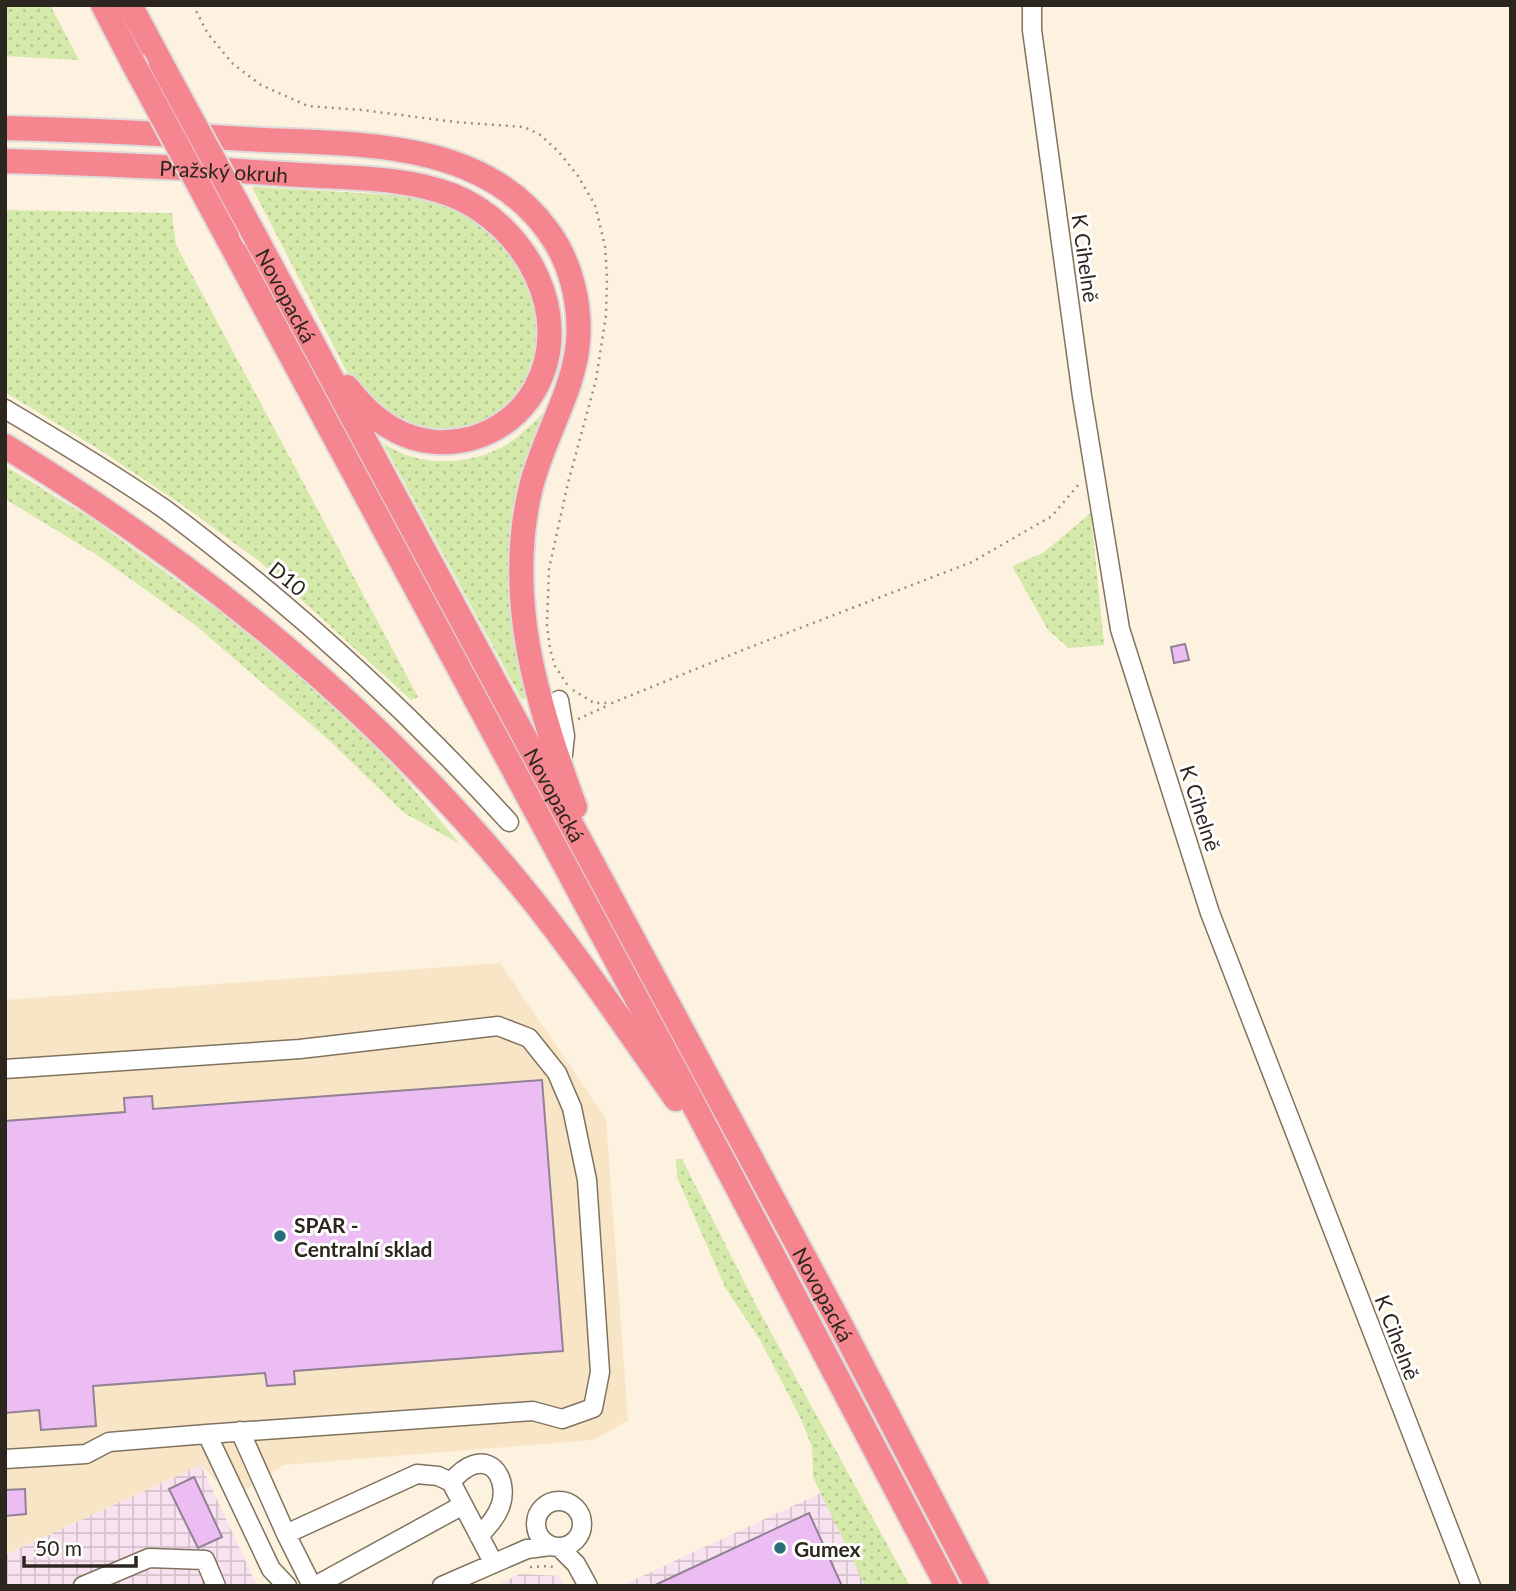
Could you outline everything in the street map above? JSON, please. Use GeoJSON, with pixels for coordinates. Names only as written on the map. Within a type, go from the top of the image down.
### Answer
{"type":"FeatureCollection","features":[{"type":"Feature","properties":{"kind":"highway","name":"Novopacká"},"geometry":{"type":"LineString","coordinates":[[103,5],[731,1176],[947,1586]]}},
{"type":"Feature","properties":{"kind":"highway","name":"Novopacká"},"geometry":{"type":"LineString","coordinates":[[130,5],[977,1586]]}},
{"type":"Feature","properties":{"kind":"highway","name":"Pražský okruh"},"geometry":{"type":"LineString","coordinates":[[5,128],[324,143],[415,152],[480,172],[519,198],[537,216],[553,237],[566,264],[575,293],[578,325],[576,360],[531,488],[521,569],[526,641],[534,679],[562,770],[606,890]]}},
{"type":"Feature","properties":{"kind":"highway","name":"Pražský okruh"},"geometry":{"type":"LineString","coordinates":[[5,161],[330,177],[409,184],[440,191],[479,209],[503,227],[521,247],[540,285],[548,323],[546,356],[535,389],[520,410],[499,427],[477,438],[453,442],[417,439],[393,429],[373,415],[312,342]]}},
{"type":"Feature","properties":{"kind":"highway"},"geometry":{"type":"LineString","coordinates":[[5,446],[81,493],[214,589],[297,655],[387,739],[530,897],[731,1176]]}},
{"type":"Feature","properties":{"kind":"street","name":"K Cihelně"},"geometry":{"type":"LineString","coordinates":[[1032,5],[1032,30],[1094,467],[1120,629],[1210,914],[1471,1586]]}},
{"type":"Feature","properties":{"kind":"street","name":"D10"},"geometry":{"type":"LineString","coordinates":[[5,409],[70,447],[164,509],[290,609],[387,695],[449,756],[509,822]]}},
{"type":"Feature","properties":{"kind":"street"},"geometry":{"type":"LineString","coordinates":[[559,700],[565,736],[562,770]]}},
{"type":"Feature","properties":{"kind":"street"},"geometry":{"type":"LineString","coordinates":[[5,1069],[300,1049],[498,1026],[529,1038],[557,1073],[572,1108],[587,1180],[600,1372],[593,1408],[562,1419],[533,1410],[240,1431],[108,1442],[86,1454],[5,1459]]}},
{"type":"Feature","properties":{"kind":"street"},"geometry":{"type":"LineString","coordinates":[[240,1431],[286,1534],[313,1586],[463,1505]]}},
{"type":"Feature","properties":{"kind":"street"},"geometry":{"type":"LineString","coordinates":[[207,1434],[271,1569],[287,1586]]}},
{"type":"Feature","properties":{"kind":"street"},"geometry":{"type":"LineString","coordinates":[[451,1482],[471,1465],[482,1463],[498,1472],[502,1482],[501,1503],[493,1521],[479,1536]]}},
{"type":"Feature","properties":{"kind":"street"},"geometry":{"type":"LineString","coordinates":[[286,1534],[417,1474],[438,1476],[451,1482],[493,1563]]}},
{"type":"Feature","properties":{"kind":"street"},"geometry":{"type":"LineString","coordinates":[[442,1586],[527,1549],[554,1547],[576,1564],[588,1586]]}},
{"type":"Feature","properties":{"kind":"street"},"geometry":{"type":"LineString","coordinates":[[83,1586],[149,1558],[205,1560],[216,1586]]}},
{"type":"Feature","properties":{"kind":"path"},"geometry":{"type":"LineString","coordinates":[[193,5],[208,34],[233,64],[261,85],[308,106],[524,127],[539,134],[558,151],[578,176],[595,205],[602,229],[607,277],[606,315],[596,380],[568,483],[549,569],[547,625],[550,649],[560,677],[582,698],[594,703],[612,703]]}},
{"type":"Feature","properties":{"kind":"path"},"geometry":{"type":"LineString","coordinates":[[578,719],[748,648],[972,562],[1052,516],[1094,467]]}},
{"type":"Feature","properties":{"kind":"path"},"geometry":{"type":"LineString","coordinates":[[525,1567],[550,1566],[565,1572]]}},
{"type":"Feature","properties":{"kind":"shaded area"},"geometry":{"type":"Polygon","coordinates":[[[500,963],[606,1119],[628,1421],[593,1440],[283,1465],[233,1498],[201,1465],[5,1555],[5,1000],[500,963]]]}},
{"type":"Feature","properties":{"kind":"shaded area"},"geometry":{"type":"Polygon","coordinates":[[[201,1465],[257,1586],[5,1586],[5,1555],[201,1465]]]}},
{"type":"Feature","properties":{"kind":"shaded area"},"geometry":{"type":"Polygon","coordinates":[[[825,1491],[868,1586],[621,1586],[825,1491]]]}},
{"type":"Feature","properties":{"kind":"shaded area"},"geometry":{"type":"Polygon","coordinates":[[[520,1574],[560,1576],[564,1586],[495,1586],[520,1574]]]}},
{"type":"Feature","properties":{"kind":"green space"},"geometry":{"type":"Polygon","coordinates":[[[5,5],[50,5],[79,60],[5,56],[5,5]]]}},
{"type":"Feature","properties":{"kind":"green space"},"geometry":{"type":"Polygon","coordinates":[[[252,187],[430,197],[486,219],[536,291],[541,352],[529,385],[483,429],[446,434],[408,428],[363,394],[348,374],[252,187]]]}},
{"type":"Feature","properties":{"kind":"green space"},"geometry":{"type":"Polygon","coordinates":[[[5,210],[172,213],[176,245],[418,697],[411,700],[260,562],[181,504],[103,452],[5,392],[5,210]]]}},
{"type":"Feature","properties":{"kind":"green space"},"geometry":{"type":"Polygon","coordinates":[[[544,412],[517,500],[511,610],[526,698],[522,700],[383,443],[415,458],[432,461],[468,459],[501,447],[520,435],[544,412]]]}},
{"type":"Feature","properties":{"kind":"green space"},"geometry":{"type":"Polygon","coordinates":[[[5,466],[92,519],[274,651],[381,751],[460,844],[404,813],[330,741],[195,625],[97,555],[5,499],[5,466]]]}},
{"type":"Feature","properties":{"kind":"green space"},"geometry":{"type":"Polygon","coordinates":[[[1091,513],[1104,645],[1069,648],[1048,630],[1012,566],[1043,553],[1091,513]]]}},
{"type":"Feature","properties":{"kind":"green space"},"geometry":{"type":"Polygon","coordinates":[[[676,1159],[682,1159],[757,1307],[910,1586],[865,1586],[813,1477],[812,1447],[801,1419],[760,1340],[726,1289],[677,1177],[676,1159]]]}},
{"type":"Feature","properties":{"kind":"building"},"geometry":{"type":"Polygon","coordinates":[[[1185,644],[1189,660],[1174,663],[1171,647],[1185,644]]]}},
{"type":"Feature","properties":{"kind":"building","name":"SPAR - Centralní sklad"},"geometry":{"type":"Polygon","coordinates":[[[542,1080],[563,1351],[294,1371],[295,1384],[267,1386],[265,1373],[93,1386],[96,1426],[41,1430],[39,1410],[5,1413],[5,1121],[125,1112],[124,1098],[152,1096],[153,1109],[542,1080]]]}},
{"type":"Feature","properties":{"kind":"building"},"geometry":{"type":"Polygon","coordinates":[[[194,1477],[222,1537],[198,1548],[169,1489],[194,1477]]]}},
{"type":"Feature","properties":{"kind":"building"},"geometry":{"type":"Polygon","coordinates":[[[25,1489],[26,1514],[5,1516],[5,1490],[25,1489]]]}},
{"type":"Feature","properties":{"kind":"building","name":"Gumex"},"geometry":{"type":"Polygon","coordinates":[[[809,1513],[842,1586],[653,1586],[809,1513]]]}},
{"type":"Feature","properties":{"kind":"place","name":"SPAR - Centralní sklad"},"geometry":{"type":"Point","coordinates":[280,1236]}},
{"type":"Feature","properties":{"kind":"place","name":"Gumex"},"geometry":{"type":"Point","coordinates":[780,1548]}}]}
